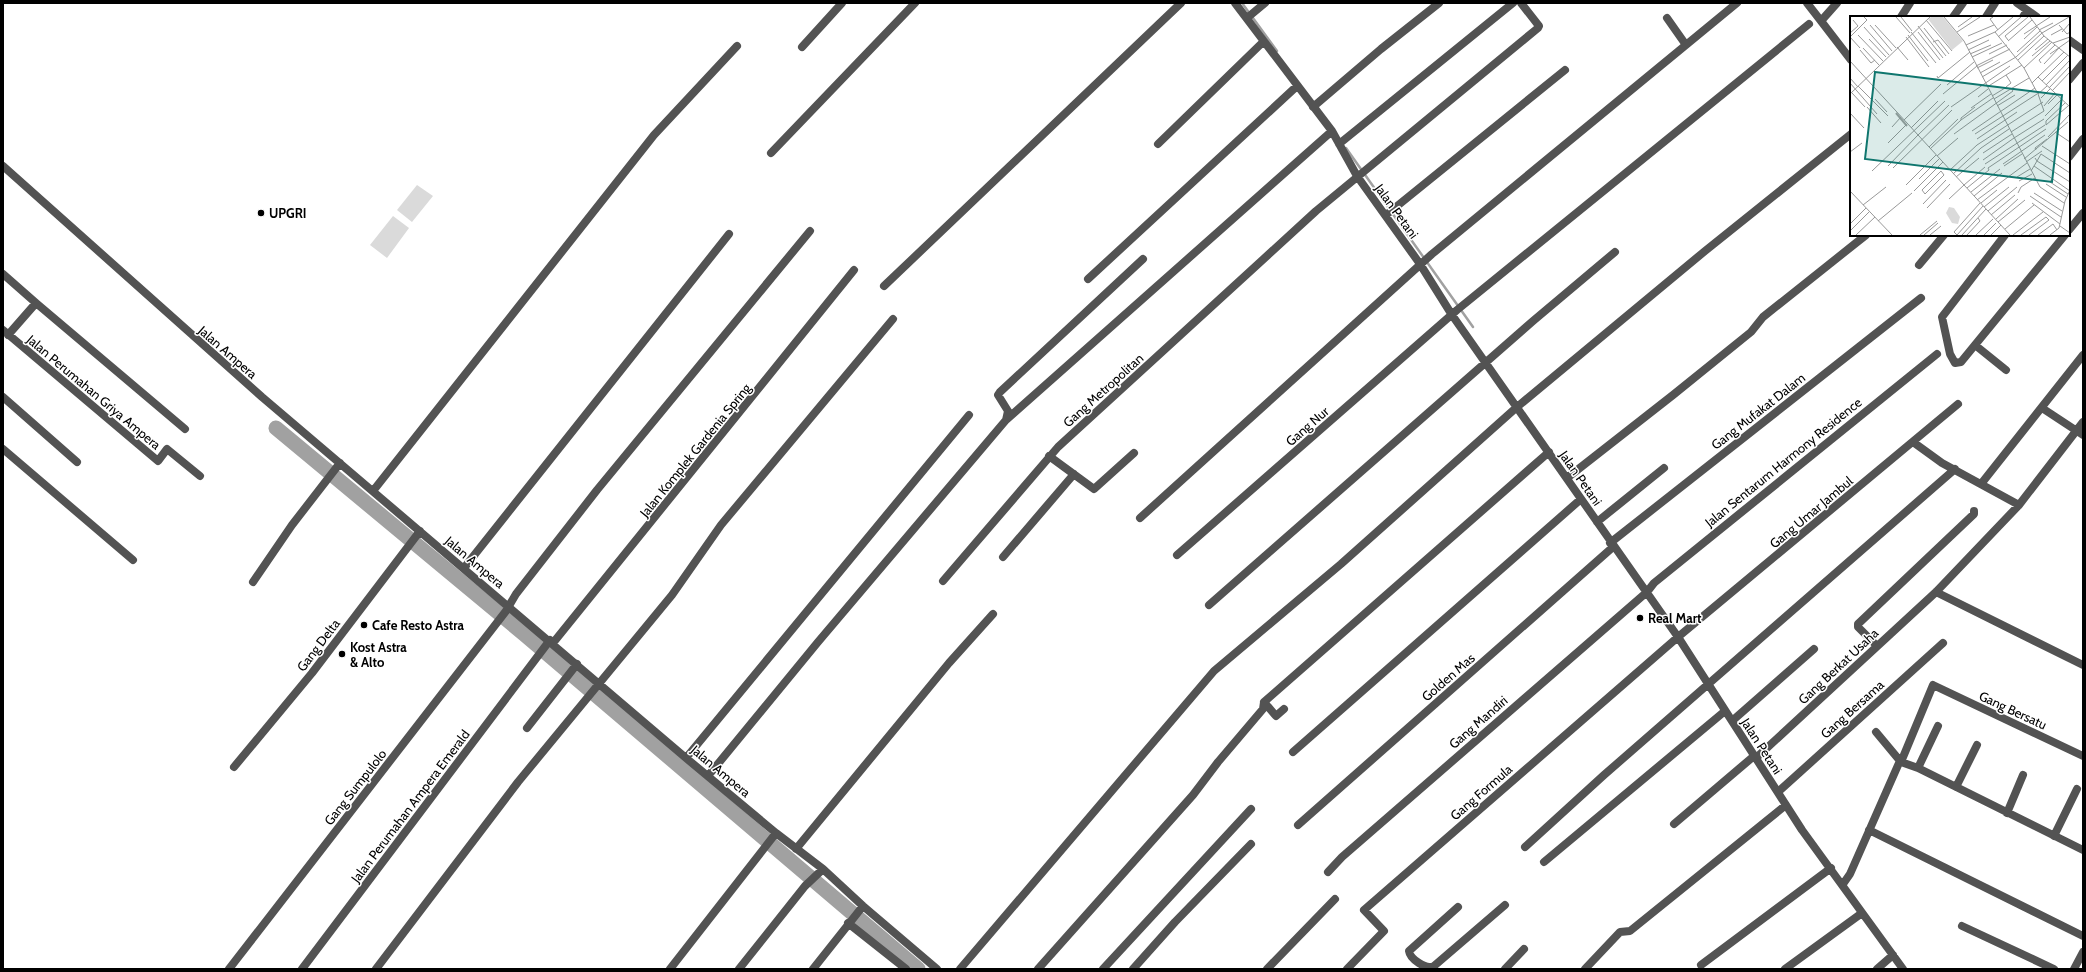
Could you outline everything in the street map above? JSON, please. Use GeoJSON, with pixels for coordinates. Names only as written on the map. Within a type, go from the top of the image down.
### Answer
{"type":"FeatureCollection","features":[{"type":"Feature","properties":{"kind":"street"},"geometry":{"type":"LineString","coordinates":[[802,47],[842,3]]}},
{"type":"Feature","properties":{"kind":"street"},"geometry":{"type":"LineString","coordinates":[[771,153],[915,3]]}},
{"type":"Feature","properties":{"kind":"street"},"geometry":{"type":"LineString","coordinates":[[884,286],[1181,3]]}},
{"type":"Feature","properties":{"kind":"street","name":"Jalan Petani"},"geometry":{"type":"LineString","coordinates":[[1235,3],[1251,14],[1263,42],[1332,132],[1342,141],[1357,176],[1389,211],[1486,362],[1612,545],[1678,637],[1802,830],[1831,868],[1846,879],[1862,913],[1903,969]]}},
{"type":"Feature","properties":{"kind":"street"},"geometry":{"type":"LineString","coordinates":[[1251,14],[1266,3]]}},
{"type":"Feature","properties":{"kind":"street"},"geometry":{"type":"LineString","coordinates":[[1313,107],[1381,49],[1440,3]]}},
{"type":"Feature","properties":{"kind":"street"},"geometry":{"type":"LineString","coordinates":[[1342,141],[1513,3]]}},
{"type":"Feature","properties":{"kind":"street","name":"Gang Metropolitan"},"geometry":{"type":"LineString","coordinates":[[943,581],[1049,456],[1173,341],[1357,176],[1538,28],[1539,26],[1521,3]]}},
{"type":"Feature","properties":{"kind":"street"},"geometry":{"type":"LineString","coordinates":[[1140,518],[1432,254],[1737,3]]}},
{"type":"Feature","properties":{"kind":"street"},"geometry":{"type":"LineString","coordinates":[[1807,3],[1850,59]]}},
{"type":"Feature","properties":{"kind":"street"},"geometry":{"type":"LineString","coordinates":[[1821,21],[1837,3]]}},
{"type":"Feature","properties":{"kind":"street"},"geometry":{"type":"LineString","coordinates":[[1902,16],[1910,3]]}},
{"type":"Feature","properties":{"kind":"street"},"geometry":{"type":"LineString","coordinates":[[1954,16],[1963,3]]}},
{"type":"Feature","properties":{"kind":"street"},"geometry":{"type":"LineString","coordinates":[[1987,16],[1995,3]]}},
{"type":"Feature","properties":{"kind":"street"},"geometry":{"type":"LineString","coordinates":[[2017,3],[2025,14]]}},
{"type":"Feature","properties":{"kind":"street"},"geometry":{"type":"LineString","coordinates":[[1667,18],[1686,44]]}},
{"type":"Feature","properties":{"kind":"street","name":"Gang Nur"},"geometry":{"type":"LineString","coordinates":[[1177,555],[1466,303],[1809,24]]}},
{"type":"Feature","properties":{"kind":"street"},"geometry":{"type":"LineString","coordinates":[[2070,41],[2083,50]]}},
{"type":"Feature","properties":{"kind":"street"},"geometry":{"type":"LineString","coordinates":[[1158,144],[1263,42]]}},
{"type":"Feature","properties":{"kind":"street"},"geometry":{"type":"LineString","coordinates":[[373,491],[654,135],[737,46]]}},
{"type":"Feature","properties":{"kind":"street"},"geometry":{"type":"LineString","coordinates":[[2070,79],[2083,63]]}},
{"type":"Feature","properties":{"kind":"street"},"geometry":{"type":"LineString","coordinates":[[1389,211],[1565,70]]}},
{"type":"Feature","properties":{"kind":"street"},"geometry":{"type":"LineString","coordinates":[[1088,279],[1297,86]]}},
{"type":"Feature","properties":{"kind":"street"},"geometry":{"type":"LineString","coordinates":[[708,776],[823,636],[1006,420],[1332,132]]}},
{"type":"Feature","properties":{"kind":"street"},"geometry":{"type":"LineString","coordinates":[[960,969],[1214,671],[1341,564],[1517,407],[1705,251],[1850,135]]}},
{"type":"Feature","properties":{"kind":"street"},"geometry":{"type":"LineString","coordinates":[[2070,156],[2083,139]]}},
{"type":"Feature","properties":{"kind":"street","name":"Jalan Ampera"},"geometry":{"type":"LineString","coordinates":[[3,166],[204,347],[339,465],[373,491],[418,533],[464,568],[507,608],[551,641],[575,666],[708,776],[773,836],[796,849],[821,871],[856,915],[936,969]]}},
{"type":"Feature","properties":{"kind":"street"},"geometry":{"type":"LineString","coordinates":[[2070,229],[2083,213]]}},
{"type":"Feature","properties":{"kind":"street","name":"Gang Sumpulolo"},"geometry":{"type":"LineString","coordinates":[[229,969],[500,619],[597,490],[810,231]]}},
{"type":"Feature","properties":{"kind":"street"},"geometry":{"type":"LineString","coordinates":[[464,568],[729,234]]}},
{"type":"Feature","properties":{"kind":"street"},"geometry":{"type":"LineString","coordinates":[[1566,478],[1674,396],[1751,332],[1762,317],[1865,236]]}},
{"type":"Feature","properties":{"kind":"street"},"geometry":{"type":"LineString","coordinates":[[1920,265],[1943,236]]}},
{"type":"Feature","properties":{"kind":"street"},"geometry":{"type":"LineString","coordinates":[[2004,236],[1942,317],[1953,362],[1962,362],[2064,236]]}},
{"type":"Feature","properties":{"kind":"street"},"geometry":{"type":"LineString","coordinates":[[1209,605],[1486,362],[1615,252]]}},
{"type":"Feature","properties":{"kind":"street"},"geometry":{"type":"LineString","coordinates":[[1006,420],[1008,410],[1001,402],[998,395],[1000,392],[1143,259]]}},
{"type":"Feature","properties":{"kind":"street","name":"Jalan Komplek Gardenia Spring"},"geometry":{"type":"LineString","coordinates":[[537,659],[854,270]]}},
{"type":"Feature","properties":{"kind":"street"},"geometry":{"type":"LineString","coordinates":[[3,274],[185,429]]}},
{"type":"Feature","properties":{"kind":"street","name":"Gang Mufakat Dalam"},"geometry":{"type":"LineString","coordinates":[[1612,545],[1921,298]]}},
{"type":"Feature","properties":{"kind":"street","name":"Jalan Perumahan Griya Ampera"},"geometry":{"type":"LineString","coordinates":[[36,303],[5,332],[158,461],[168,449],[200,476]]}},
{"type":"Feature","properties":{"kind":"street"},"geometry":{"type":"LineString","coordinates":[[376,969],[518,782],[672,594],[721,525],[892,319]]}},
{"type":"Feature","properties":{"kind":"street"},"geometry":{"type":"LineString","coordinates":[[1975,345],[2006,370]]}},
{"type":"Feature","properties":{"kind":"street","name":"Jalan Sentarum Harmony Residence"},"geometry":{"type":"LineString","coordinates":[[1647,592],[1654,583],[1694,550],[1937,354]]}},
{"type":"Feature","properties":{"kind":"street"},"geometry":{"type":"LineString","coordinates":[[1980,484],[2083,355]]}},
{"type":"Feature","properties":{"kind":"street"},"geometry":{"type":"LineString","coordinates":[[3,397],[77,462]]}},
{"type":"Feature","properties":{"kind":"street","name":"Gang Umar Jambul"},"geometry":{"type":"LineString","coordinates":[[1614,693],[1678,637],[1958,404]]}},
{"type":"Feature","properties":{"kind":"street"},"geometry":{"type":"LineString","coordinates":[[2042,408],[2079,433]]}},
{"type":"Feature","properties":{"kind":"street"},"geometry":{"type":"LineString","coordinates":[[686,758],[969,414]]}},
{"type":"Feature","properties":{"kind":"street","name":"Gang Berkat Usaha"},"geometry":{"type":"LineString","coordinates":[[1674,824],[1755,757],[1936,592],[2019,505],[2079,433],[2083,422]]}},
{"type":"Feature","properties":{"kind":"street"},"geometry":{"type":"LineString","coordinates":[[1913,442],[1931,455],[2019,505]]}},
{"type":"Feature","properties":{"kind":"street"},"geometry":{"type":"LineString","coordinates":[[3,449],[132,560]]}},
{"type":"Feature","properties":{"kind":"street"},"geometry":{"type":"LineString","coordinates":[[1038,969],[1193,795],[1218,762],[1263,709],[1264,702],[1278,685],[1549,452]]}},
{"type":"Feature","properties":{"kind":"street"},"geometry":{"type":"LineString","coordinates":[[1049,456],[1094,489],[1134,453]]}},
{"type":"Feature","properties":{"kind":"street"},"geometry":{"type":"LineString","coordinates":[[253,582],[292,525],[328,477],[339,465]]}},
{"type":"Feature","properties":{"kind":"street"},"geometry":{"type":"LineString","coordinates":[[1597,522],[1664,468]]}},
{"type":"Feature","properties":{"kind":"street"},"geometry":{"type":"LineString","coordinates":[[1525,847],[1708,684],[1955,469]]}},
{"type":"Feature","properties":{"kind":"street"},"geometry":{"type":"LineString","coordinates":[[1003,556],[1074,474]]}},
{"type":"Feature","properties":{"kind":"street"},"geometry":{"type":"LineString","coordinates":[[1293,752],[1581,499]]}},
{"type":"Feature","properties":{"kind":"street"},"geometry":{"type":"LineString","coordinates":[[1877,646],[1858,627],[1858,624],[1936,552],[1974,514],[1974,511]]}},
{"type":"Feature","properties":{"kind":"street","name":"Gang Delta"},"geometry":{"type":"LineString","coordinates":[[234,767],[312,673],[418,533]]}},
{"type":"Feature","properties":{"kind":"street","name":"Golden Mas"},"geometry":{"type":"LineString","coordinates":[[1298,824],[1612,545]]}},
{"type":"Feature","properties":{"kind":"street","name":"Gang Mandiri"},"geometry":{"type":"LineString","coordinates":[[1328,872],[1342,857],[1647,592]]}},
{"type":"Feature","properties":{"kind":"street"},"geometry":{"type":"LineString","coordinates":[[1936,592],[2083,665]]}},
{"type":"Feature","properties":{"kind":"street"},"geometry":{"type":"LineString","coordinates":[[796,849],[949,663],[993,614]]}},
{"type":"Feature","properties":{"kind":"street","name":"Gang Bersama"},"geometry":{"type":"LineString","coordinates":[[1778,792],[1942,643]]}},
{"type":"Feature","properties":{"kind":"street"},"geometry":{"type":"LineString","coordinates":[[1732,721],[1814,649]]}},
{"type":"Feature","properties":{"kind":"street","name":"Jalan Perumahan Ampera Emerald"},"geometry":{"type":"LineString","coordinates":[[302,969],[537,659]]}},
{"type":"Feature","properties":{"kind":"street"},"geometry":{"type":"LineString","coordinates":[[527,728],[575,666]]}},
{"type":"Feature","properties":{"kind":"street","name":"Gang Bersatu"},"geometry":{"type":"LineString","coordinates":[[1900,762],[1933,685],[2083,756]]}},
{"type":"Feature","properties":{"kind":"street","name":"Gang Formula"},"geometry":{"type":"LineString","coordinates":[[1347,969],[1384,931],[1364,910],[1614,693]]}},
{"type":"Feature","properties":{"kind":"street"},"geometry":{"type":"LineString","coordinates":[[1264,702],[1276,716],[1284,709]]}},
{"type":"Feature","properties":{"kind":"street"},"geometry":{"type":"LineString","coordinates":[[1544,862],[1725,711]]}},
{"type":"Feature","properties":{"kind":"street"},"geometry":{"type":"LineString","coordinates":[[1918,768],[1938,726]]}},
{"type":"Feature","properties":{"kind":"street"},"geometry":{"type":"LineString","coordinates":[[1876,732],[1900,762],[1918,768],[2083,850]]}},
{"type":"Feature","properties":{"kind":"street"},"geometry":{"type":"LineString","coordinates":[[1956,788],[1977,745]]}},
{"type":"Feature","properties":{"kind":"street"},"geometry":{"type":"LineString","coordinates":[[1846,879],[1900,762]]}},
{"type":"Feature","properties":{"kind":"street"},"geometry":{"type":"LineString","coordinates":[[2007,813],[2024,774]]}},
{"type":"Feature","properties":{"kind":"street"},"geometry":{"type":"LineString","coordinates":[[2054,836],[2077,789]]}},
{"type":"Feature","properties":{"kind":"street"},"geometry":{"type":"LineString","coordinates":[[1585,969],[1620,932],[1630,931],[1786,805]]}},
{"type":"Feature","properties":{"kind":"street"},"geometry":{"type":"LineString","coordinates":[[1102,969],[1251,809]]}},
{"type":"Feature","properties":{"kind":"street"},"geometry":{"type":"LineString","coordinates":[[1869,830],[2083,936]]}},
{"type":"Feature","properties":{"kind":"street"},"geometry":{"type":"LineString","coordinates":[[670,969],[773,836]]}},
{"type":"Feature","properties":{"kind":"street"},"geometry":{"type":"LineString","coordinates":[[1133,969],[1175,922],[1251,844]]}},
{"type":"Feature","properties":{"kind":"street"},"geometry":{"type":"LineString","coordinates":[[1701,965],[1831,868]]}},
{"type":"Feature","properties":{"kind":"street"},"geometry":{"type":"LineString","coordinates":[[739,969],[808,884],[821,871]]}},
{"type":"Feature","properties":{"kind":"street"},"geometry":{"type":"LineString","coordinates":[[1267,969],[1335,899]]}},
{"type":"Feature","properties":{"kind":"street"},"geometry":{"type":"LineString","coordinates":[[1458,907],[1409,951],[1410,955],[1424,968],[1434,966],[1506,905]]}},
{"type":"Feature","properties":{"kind":"street"},"geometry":{"type":"LineString","coordinates":[[1785,969],[1862,913]]}},
{"type":"Feature","properties":{"kind":"street"},"geometry":{"type":"LineString","coordinates":[[813,969],[856,915],[906,969]]}},
{"type":"Feature","properties":{"kind":"street"},"geometry":{"type":"LineString","coordinates":[[1962,926],[2054,969]]}},
{"type":"Feature","properties":{"kind":"street"},"geometry":{"type":"LineString","coordinates":[[1505,969],[1524,949]]}},
{"type":"Feature","properties":{"kind":"street"},"geometry":{"type":"LineString","coordinates":[[2074,969],[2083,952]]}},
{"type":"Feature","properties":{"kind":"street"},"geometry":{"type":"LineString","coordinates":[[1877,969],[1893,955]]}},
{"type":"Feature","properties":{"kind":"shaded area"},"geometry":{"type":"Polygon","coordinates":[[[417,185],[433,196],[412,222],[397,210],[417,185]]]}},
{"type":"Feature","properties":{"kind":"shaded area"},"geometry":{"type":"Polygon","coordinates":[[[393,216],[409,228],[387,258],[370,245],[393,216]]]}},
{"type":"Feature","properties":{"kind":"waterway"},"geometry":{"type":"LineString","coordinates":[[1242,3],[1277,51]]}},
{"type":"Feature","properties":{"kind":"waterway"},"geometry":{"type":"LineString","coordinates":[[1346,148],[1473,327]]}},
{"type":"Feature","properties":{"kind":"waterway"},"geometry":{"type":"LineString","coordinates":[[276,428],[524,634],[918,969]]}},
{"type":"Feature","properties":{"kind":"place","name":"UPGRI"},"geometry":{"type":"Point","coordinates":[261,213]}},
{"type":"Feature","properties":{"kind":"place","name":"Real Mart"},"geometry":{"type":"Point","coordinates":[1640,618]}},
{"type":"Feature","properties":{"kind":"place","name":"Cafe Resto Astra"},"geometry":{"type":"Point","coordinates":[364,625]}},
{"type":"Feature","properties":{"kind":"place","name":"Kost Astra & Alto"},"geometry":{"type":"Point","coordinates":[342,654]}}]}
